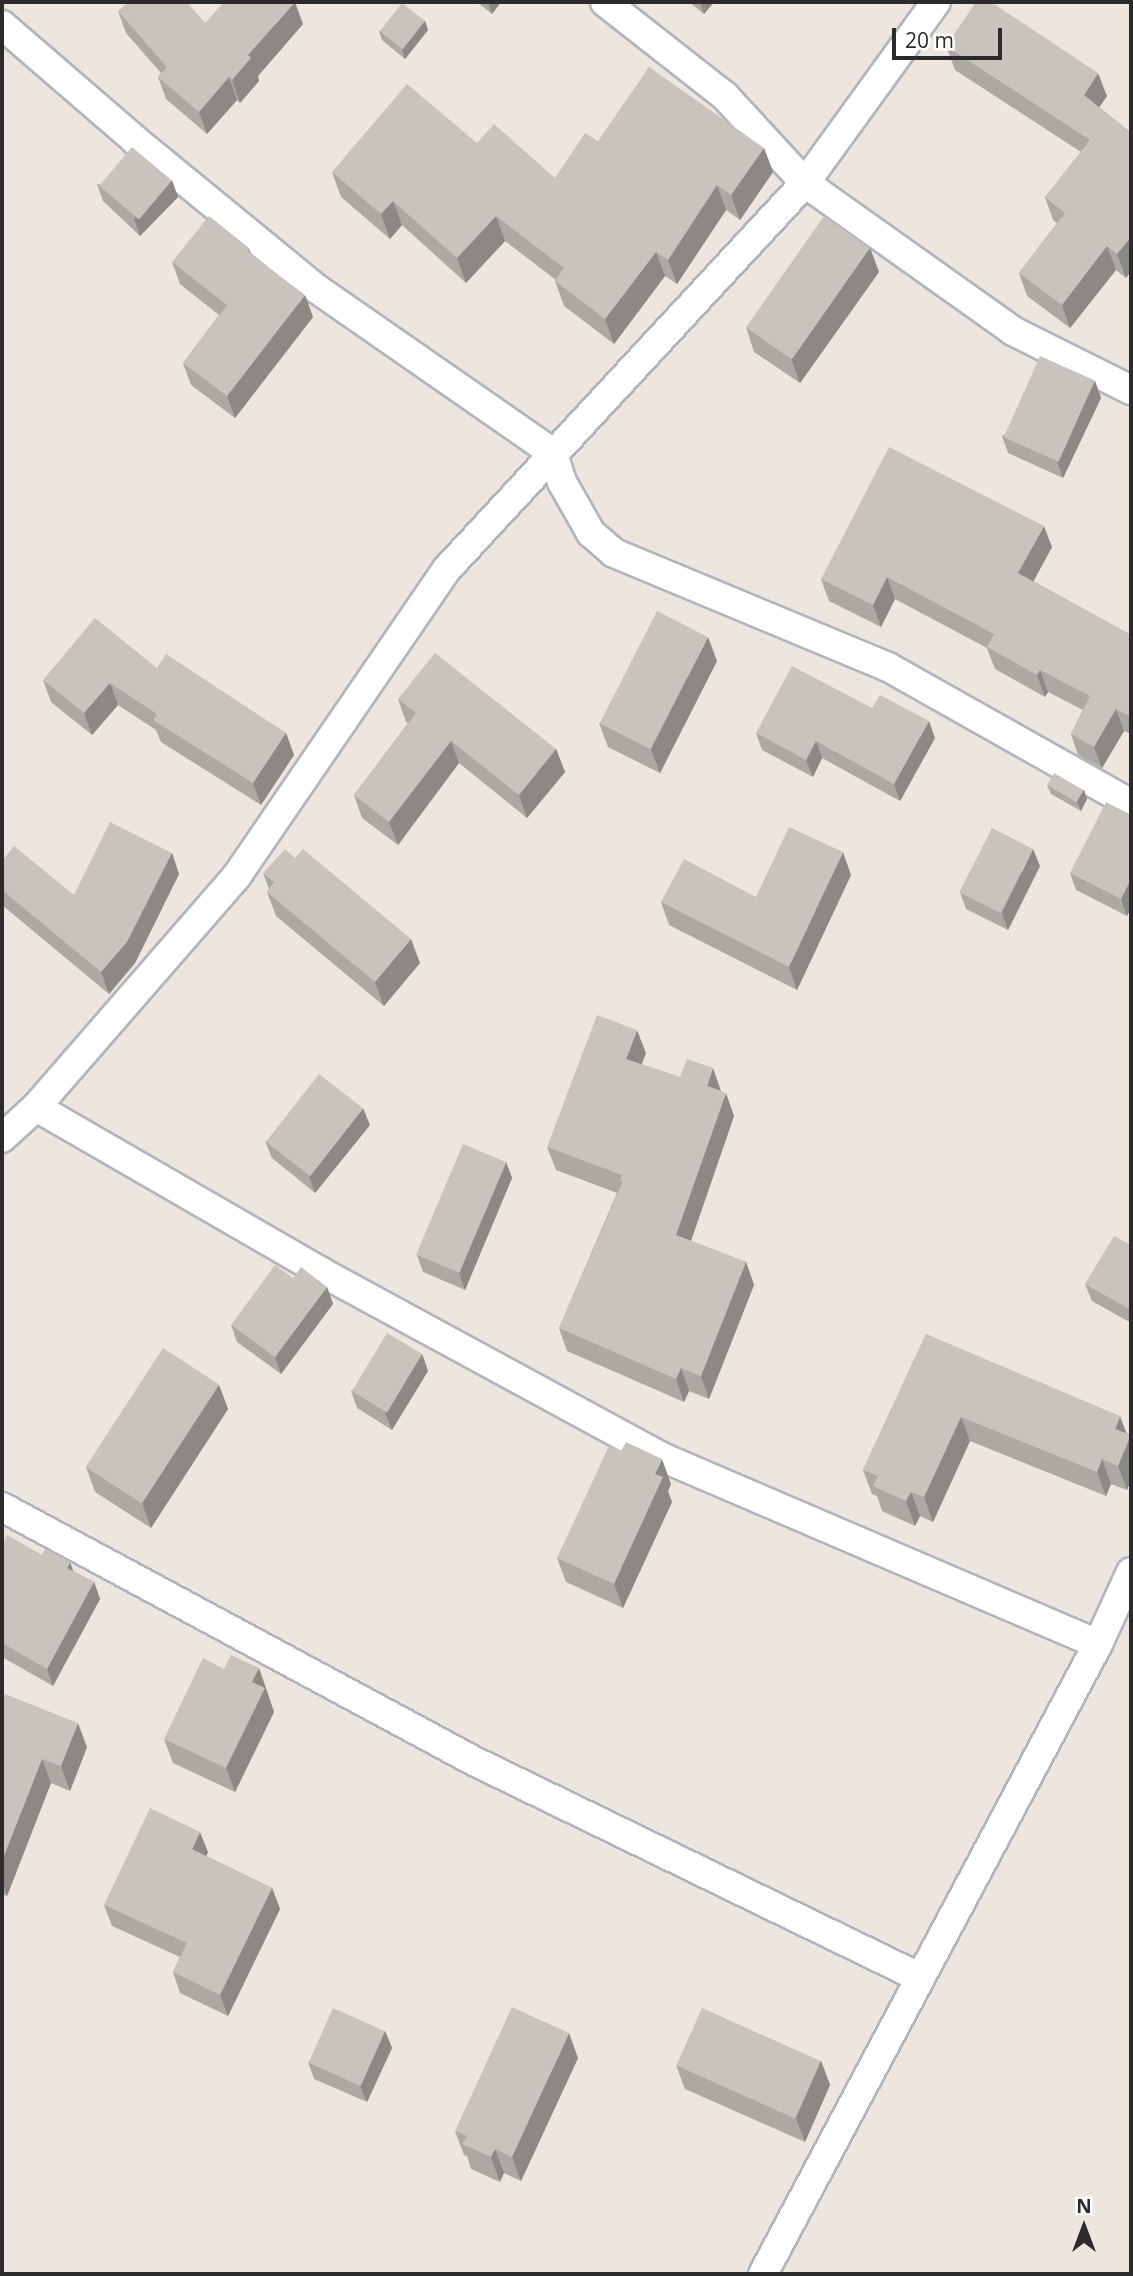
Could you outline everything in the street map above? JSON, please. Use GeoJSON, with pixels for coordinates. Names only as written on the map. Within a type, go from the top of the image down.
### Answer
{"type":"FeatureCollection","features":[{"type":"Feature","properties":{"kind":"street"},"geometry":{"type":"LineString","coordinates":[[605,2],[725,96],[805,183],[1013,331],[1131,390]]}},
{"type":"Feature","properties":{"kind":"street"},"geometry":{"type":"LineString","coordinates":[[2,1138],[36,1107],[236,877],[447,569],[805,183],[936,2]]}},
{"type":"Feature","properties":{"kind":"street"},"geometry":{"type":"LineString","coordinates":[[2,25],[135,140],[317,289],[552,453],[562,482],[591,533],[614,553],[888,667],[1131,804]]}},
{"type":"Feature","properties":{"kind":"street"},"geometry":{"type":"LineString","coordinates":[[36,1107],[323,1273],[666,1459],[1098,1644]]}},
{"type":"Feature","properties":{"kind":"street"},"geometry":{"type":"LineString","coordinates":[[2,1507],[474,1761],[920,1978]]}},
{"type":"Feature","properties":{"kind":"street"},"geometry":{"type":"LineString","coordinates":[[762,2274],[1098,1644],[1131,1572]]}},
{"type":"Feature","properties":{"kind":"building"},"geometry":{"type":"Polygon","coordinates":[[[128,2],[187,2],[205,23],[224,2],[295,2],[248,55],[251,58],[232,80],[229,77],[199,112],[158,77],[167,67],[118,11],[128,2]]]}},
{"type":"Feature","properties":{"kind":"building"},"geometry":{"type":"Polygon","coordinates":[[[976,2],[991,2],[1098,73],[1084,95],[1131,133],[1131,237],[1117,254],[1107,246],[1062,305],[1019,273],[1065,213],[1045,197],[1090,140],[946,46],[976,2]]]}},
{"type":"Feature","properties":{"kind":"building"},"geometry":{"type":"Polygon","coordinates":[[[402,3],[425,21],[403,49],[380,31],[402,3]]]}},
{"type":"Feature","properties":{"kind":"building"},"geometry":{"type":"Polygon","coordinates":[[[649,67],[764,148],[731,195],[717,185],[668,260],[656,252],[605,319],[555,281],[564,268],[496,216],[457,258],[393,201],[381,214],[332,172],[407,84],[477,143],[494,124],[555,178],[585,133],[598,141],[649,67]]]}},
{"type":"Feature","properties":{"kind":"building"},"geometry":{"type":"Polygon","coordinates":[[[132,147],[172,180],[139,219],[99,186],[132,147]]]}},
{"type":"Feature","properties":{"kind":"building"},"geometry":{"type":"Polygon","coordinates":[[[209,216],[249,248],[247,251],[305,295],[227,396],[183,363],[227,305],[172,262],[209,216]]]}},
{"type":"Feature","properties":{"kind":"building"},"geometry":{"type":"Polygon","coordinates":[[[824,216],[870,248],[792,360],[746,327],[824,216]]]}},
{"type":"Feature","properties":{"kind":"building"},"geometry":{"type":"Polygon","coordinates":[[[1040,356],[1095,380],[1059,462],[1004,437],[1040,356]]]}},
{"type":"Feature","properties":{"kind":"building"},"geometry":{"type":"Polygon","coordinates":[[[889,447],[1044,526],[1018,573],[1131,635],[1131,717],[1116,709],[1094,747],[1071,734],[1090,696],[1040,670],[1037,675],[987,647],[994,634],[887,577],[873,605],[821,579],[889,447]]]}},
{"type":"Feature","properties":{"kind":"building"},"geometry":{"type":"Polygon","coordinates":[[[657,611],[708,637],[651,749],[600,723],[657,611]]]}},
{"type":"Feature","properties":{"kind":"building"},"geometry":{"type":"Polygon","coordinates":[[[95,618],[157,668],[166,654],[286,733],[253,783],[153,720],[157,714],[110,683],[84,713],[43,680],[95,618]]]}},
{"type":"Feature","properties":{"kind":"building"},"geometry":{"type":"Polygon","coordinates":[[[435,653],[556,749],[519,795],[451,741],[389,822],[354,795],[416,713],[398,699],[435,653]]]}},
{"type":"Feature","properties":{"kind":"building"},"geometry":{"type":"Polygon","coordinates":[[[792,666],[872,708],[880,695],[929,721],[894,784],[816,741],[806,760],[756,733],[792,666]]]}},
{"type":"Feature","properties":{"kind":"building"},"geometry":{"type":"Polygon","coordinates":[[[1054,773],[1083,790],[1076,802],[1047,785],[1054,773]]]}},
{"type":"Feature","properties":{"kind":"building"},"geometry":{"type":"Polygon","coordinates":[[[1106,802],[1131,815],[1131,879],[1121,899],[1070,873],[1106,802]]]}},
{"type":"Feature","properties":{"kind":"building"},"geometry":{"type":"Polygon","coordinates":[[[110,822],[172,853],[127,942],[101,972],[2,890],[2,861],[14,846],[74,895],[110,822]]]}},
{"type":"Feature","properties":{"kind":"building"},"geometry":{"type":"Polygon","coordinates":[[[789,827],[843,852],[789,967],[661,902],[684,859],[756,897],[789,827]]]}},
{"type":"Feature","properties":{"kind":"building"},"geometry":{"type":"Polygon","coordinates":[[[992,828],[1033,849],[1000,913],[959,892],[992,828]]]}},
{"type":"Feature","properties":{"kind":"building"},"geometry":{"type":"Polygon","coordinates":[[[285,849],[295,858],[303,849],[411,939],[375,982],[267,892],[274,882],[263,873],[285,849]]]}},
{"type":"Feature","properties":{"kind":"building"},"geometry":{"type":"Polygon","coordinates":[[[597,1015],[637,1030],[626,1059],[680,1077],[687,1059],[713,1068],[707,1086],[726,1093],[676,1235],[746,1262],[701,1376],[681,1368],[676,1379],[559,1328],[623,1181],[620,1181],[622,1175],[547,1147],[597,1015]]]}},
{"type":"Feature","properties":{"kind":"building"},"geometry":{"type":"Polygon","coordinates":[[[319,1074],[363,1108],[310,1176],[266,1142],[319,1074]]]}},
{"type":"Feature","properties":{"kind":"building"},"geometry":{"type":"Polygon","coordinates":[[[463,1144],[506,1162],[459,1273],[416,1254],[463,1144]]]}},
{"type":"Feature","properties":{"kind":"building"},"geometry":{"type":"Polygon","coordinates":[[[1114,1236],[1131,1245],[1131,1310],[1085,1284],[1114,1236]]]}},
{"type":"Feature","properties":{"kind":"building"},"geometry":{"type":"Polygon","coordinates":[[[275,1265],[293,1278],[301,1267],[327,1287],[275,1357],[231,1325],[275,1265]]]}},
{"type":"Feature","properties":{"kind":"building"},"geometry":{"type":"Polygon","coordinates":[[[387,1333],[422,1354],[387,1412],[352,1391],[387,1333]]]}},
{"type":"Feature","properties":{"kind":"building"},"geometry":{"type":"Polygon","coordinates":[[[926,1334],[1120,1416],[1115,1429],[1131,1435],[1118,1466],[1102,1459],[1097,1472],[961,1417],[924,1497],[911,1492],[906,1501],[873,1486],[878,1476],[863,1470],[926,1334]]]}},
{"type":"Feature","properties":{"kind":"building"},"geometry":{"type":"Polygon","coordinates":[[[163,1348],[219,1384],[142,1504],[86,1467],[163,1348]]]}},
{"type":"Feature","properties":{"kind":"building"},"geometry":{"type":"Polygon","coordinates":[[[626,1442],[662,1459],[655,1474],[663,1477],[614,1584],[557,1558],[609,1446],[621,1451],[626,1442]]]}},
{"type":"Feature","properties":{"kind":"building"},"geometry":{"type":"Polygon","coordinates":[[[7,1535],[42,1555],[45,1549],[70,1562],[67,1568],[94,1582],[47,1669],[2,1643],[2,1545],[7,1535]]]}},
{"type":"Feature","properties":{"kind":"building"},"geometry":{"type":"Polygon","coordinates":[[[231,1655],[259,1668],[252,1682],[265,1688],[226,1768],[164,1739],[203,1658],[224,1669],[231,1655]]]}},
{"type":"Feature","properties":{"kind":"building"},"geometry":{"type":"Polygon","coordinates":[[[5,1694],[78,1723],[61,1766],[42,1759],[2,1861],[2,1703],[5,1694]]]}},
{"type":"Feature","properties":{"kind":"building"},"geometry":{"type":"Polygon","coordinates":[[[150,1808],[200,1832],[192,1849],[272,1888],[220,1995],[173,1972],[187,1943],[104,1905],[150,1808]]]}},
{"type":"Feature","properties":{"kind":"building"},"geometry":{"type":"Polygon","coordinates":[[[512,2007],[569,2033],[512,2157],[495,2149],[491,2157],[462,2144],[467,2136],[455,2131],[512,2007]]]}},
{"type":"Feature","properties":{"kind":"building"},"geometry":{"type":"Polygon","coordinates":[[[333,2008],[385,2031],[361,2086],[309,2063],[333,2008]]]}},
{"type":"Feature","properties":{"kind":"building"},"geometry":{"type":"Polygon","coordinates":[[[702,2008],[821,2061],[795,2118],[676,2066],[702,2008]]]}}]}
